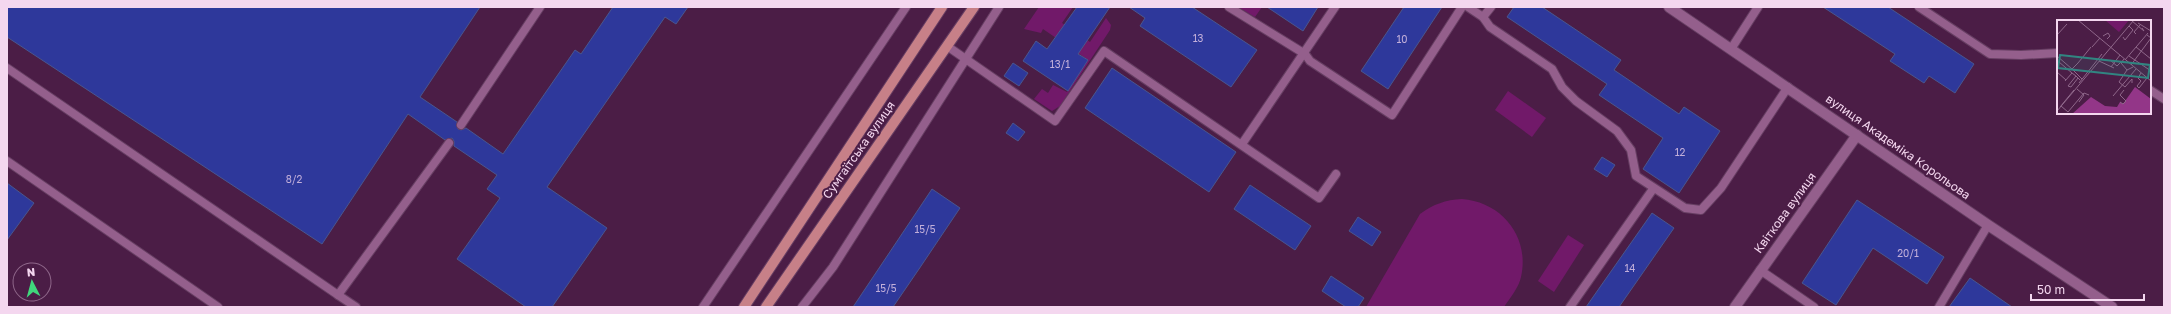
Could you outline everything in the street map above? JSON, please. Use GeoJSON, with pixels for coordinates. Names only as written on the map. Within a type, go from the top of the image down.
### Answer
{"type":"FeatureCollection","features":[{"type":"Feature","properties":{"kind":"main road","name":"Сумгаїтська вулиця"},"geometry":{"type":"LineString","coordinates":[[766,307],[974,7]]}},
{"type":"Feature","properties":{"kind":"main road","name":"Сумгаїтська вулиця"},"geometry":{"type":"LineString","coordinates":[[744,307],[940,8]]}},
{"type":"Feature","properties":{"kind":"street","name":"вулиця Академіка Корольова"},"geometry":{"type":"LineString","coordinates":[[1669,7],[1988,225],[2112,307]]}},
{"type":"Feature","properties":{"kind":"street","name":"Квіткова вулиця"},"geometry":{"type":"LineString","coordinates":[[1735,307],[1857,135]]}},
{"type":"Feature","properties":{"kind":"lane"},"geometry":{"type":"LineString","coordinates":[[461,125],[540,7]]}},
{"type":"Feature","properties":{"kind":"lane"},"geometry":{"type":"LineString","coordinates":[[703,307],[906,7]]}},
{"type":"Feature","properties":{"kind":"lane"},"geometry":{"type":"LineString","coordinates":[[802,307],[833,267],[999,7]]}},
{"type":"Feature","properties":{"kind":"lane"},"geometry":{"type":"LineString","coordinates":[[1229,7],[1305,54],[1310,61],[1392,115],[1462,7]]}},
{"type":"Feature","properties":{"kind":"lane"},"geometry":{"type":"LineString","coordinates":[[1242,144],[1305,54],[1335,7]]}},
{"type":"Feature","properties":{"kind":"lane"},"geometry":{"type":"LineString","coordinates":[[1468,7],[1483,17],[1490,27],[1552,69],[1562,87],[1576,101],[1617,131],[1631,150],[1636,176],[1653,189],[1685,208],[1701,210],[1721,188],[1788,87]]}},
{"type":"Feature","properties":{"kind":"lane"},"geometry":{"type":"LineString","coordinates":[[1483,17],[1491,7]]}},
{"type":"Feature","properties":{"kind":"lane"},"geometry":{"type":"LineString","coordinates":[[1731,49],[1758,7]]}},
{"type":"Feature","properties":{"kind":"lane"},"geometry":{"type":"LineString","coordinates":[[1919,7],[1990,54],[2020,55],[2057,53]]}},
{"type":"Feature","properties":{"kind":"lane"},"geometry":{"type":"LineString","coordinates":[[947,46],[1056,121],[1104,51],[1319,198],[1336,174]]}},
{"type":"Feature","properties":{"kind":"lane"},"geometry":{"type":"LineString","coordinates":[[7,68],[356,307]]}},
{"type":"Feature","properties":{"kind":"lane"},"geometry":{"type":"LineString","coordinates":[[2151,91],[2164,99]]}},
{"type":"Feature","properties":{"kind":"lane"},"geometry":{"type":"LineString","coordinates":[[338,295],[449,142]]}},
{"type":"Feature","properties":{"kind":"lane"},"geometry":{"type":"LineString","coordinates":[[7,161],[218,307]]}},
{"type":"Feature","properties":{"kind":"lane"},"geometry":{"type":"LineString","coordinates":[[1570,307],[1653,189]]}},
{"type":"Feature","properties":{"kind":"lane"},"geometry":{"type":"LineString","coordinates":[[1939,307],[1988,225]]}},
{"type":"Feature","properties":{"kind":"lane"},"geometry":{"type":"LineString","coordinates":[[1760,270],[1814,307]]}},
{"type":"Feature","properties":{"kind":"shaded area"},"geometry":{"type":"Polygon","coordinates":[[[1039,7],[1073,7],[1062,23],[1090,42],[1106,18],[1111,25],[1110,30],[1060,106],[1052,111],[1034,99],[1042,89],[1048,93],[1053,85],[1067,92],[1088,60],[1043,29],[1041,33],[1024,29],[1039,7]]]}},
{"type":"Feature","properties":{"kind":"shaded area"},"geometry":{"type":"Polygon","coordinates":[[[1238,7],[1262,7],[1255,17],[1238,7]]]}},
{"type":"Feature","properties":{"kind":"shaded area"},"geometry":{"type":"Polygon","coordinates":[[[1508,91],[1546,118],[1532,137],[1495,110],[1508,91]]]}},
{"type":"Feature","properties":{"kind":"shaded area"},"geometry":{"type":"Polygon","coordinates":[[[1462,199],[1489,207],[1501,214],[1510,224],[1517,236],[1523,262],[1521,277],[1516,289],[1504,307],[1366,307],[1420,214],[1440,203],[1462,199]]]}},
{"type":"Feature","properties":{"kind":"shaded area"},"geometry":{"type":"Polygon","coordinates":[[[1568,235],[1584,245],[1554,292],[1538,281],[1568,235]]]}},
{"type":"Feature","properties":{"kind":"building"},"geometry":{"type":"Polygon","coordinates":[[[7,7],[480,7],[420,97],[457,122],[458,129],[461,130],[466,128],[503,154],[575,50],[581,54],[613,7],[688,7],[676,24],[665,17],[547,187],[607,228],[552,307],[526,307],[457,259],[500,198],[487,189],[497,175],[454,146],[454,141],[452,138],[445,140],[408,114],[322,244],[7,37],[7,7]]]}},
{"type":"Feature","properties":{"kind":"building"},"geometry":{"type":"Polygon","coordinates":[[[1077,7],[1110,7],[1078,54],[1088,60],[1068,91],[1023,61],[1036,41],[1047,49],[1077,7]]]}},
{"type":"Feature","properties":{"kind":"building"},"geometry":{"type":"Polygon","coordinates":[[[1129,7],[1192,7],[1257,50],[1231,87],[1140,26],[1145,18],[1129,7]]]}},
{"type":"Feature","properties":{"kind":"building"},"geometry":{"type":"Polygon","coordinates":[[[1267,7],[1318,7],[1303,31],[1267,7]]]}},
{"type":"Feature","properties":{"kind":"building"},"geometry":{"type":"Polygon","coordinates":[[[1404,7],[1442,7],[1388,89],[1361,71],[1404,7]]]}},
{"type":"Feature","properties":{"kind":"building"},"geometry":{"type":"Polygon","coordinates":[[[1514,7],[1542,7],[1621,60],[1614,70],[1679,114],[1684,107],[1720,131],[1679,193],[1643,169],[1663,138],[1599,95],[1607,84],[1507,17],[1514,7]]]}},
{"type":"Feature","properties":{"kind":"building"},"geometry":{"type":"Polygon","coordinates":[[[1823,7],[1888,7],[1974,64],[1955,93],[1929,76],[1924,83],[1890,61],[1895,54],[1823,7]]]}},
{"type":"Feature","properties":{"kind":"building"},"geometry":{"type":"Polygon","coordinates":[[[1013,63],[1028,73],[1019,86],[1004,76],[1013,63]]]}},
{"type":"Feature","properties":{"kind":"building"},"geometry":{"type":"Polygon","coordinates":[[[1112,68],[1236,152],[1209,192],[1085,108],[1112,68]]]}},
{"type":"Feature","properties":{"kind":"building"},"geometry":{"type":"Polygon","coordinates":[[[1013,123],[1025,132],[1018,141],[1006,133],[1013,123]]]}},
{"type":"Feature","properties":{"kind":"building"},"geometry":{"type":"Polygon","coordinates":[[[1602,157],[1615,165],[1607,177],[1594,169],[1602,157]]]}},
{"type":"Feature","properties":{"kind":"building"},"geometry":{"type":"Polygon","coordinates":[[[7,183],[34,203],[7,240],[7,183]]]}},
{"type":"Feature","properties":{"kind":"building"},"geometry":{"type":"Polygon","coordinates":[[[1250,185],[1311,226],[1295,250],[1234,209],[1250,185]]]}},
{"type":"Feature","properties":{"kind":"building"},"geometry":{"type":"Polygon","coordinates":[[[932,189],[960,208],[893,307],[853,307],[932,189]]]}},
{"type":"Feature","properties":{"kind":"building"},"geometry":{"type":"Polygon","coordinates":[[[1857,200],[1944,257],[1927,284],[1873,248],[1836,305],[1802,283],[1857,200]]]}},
{"type":"Feature","properties":{"kind":"building"},"geometry":{"type":"Polygon","coordinates":[[[1652,213],[1674,228],[1619,307],[1586,307],[1652,213]]]}},
{"type":"Feature","properties":{"kind":"building"},"geometry":{"type":"Polygon","coordinates":[[[1358,217],[1381,232],[1372,246],[1349,231],[1358,217]]]}},
{"type":"Feature","properties":{"kind":"building"},"geometry":{"type":"Polygon","coordinates":[[[1331,276],[1364,298],[1358,307],[1346,307],[1322,291],[1331,276]]]}},
{"type":"Feature","properties":{"kind":"building"},"geometry":{"type":"Polygon","coordinates":[[[1970,278],[2012,307],[1949,307],[1970,278]]]}}]}
